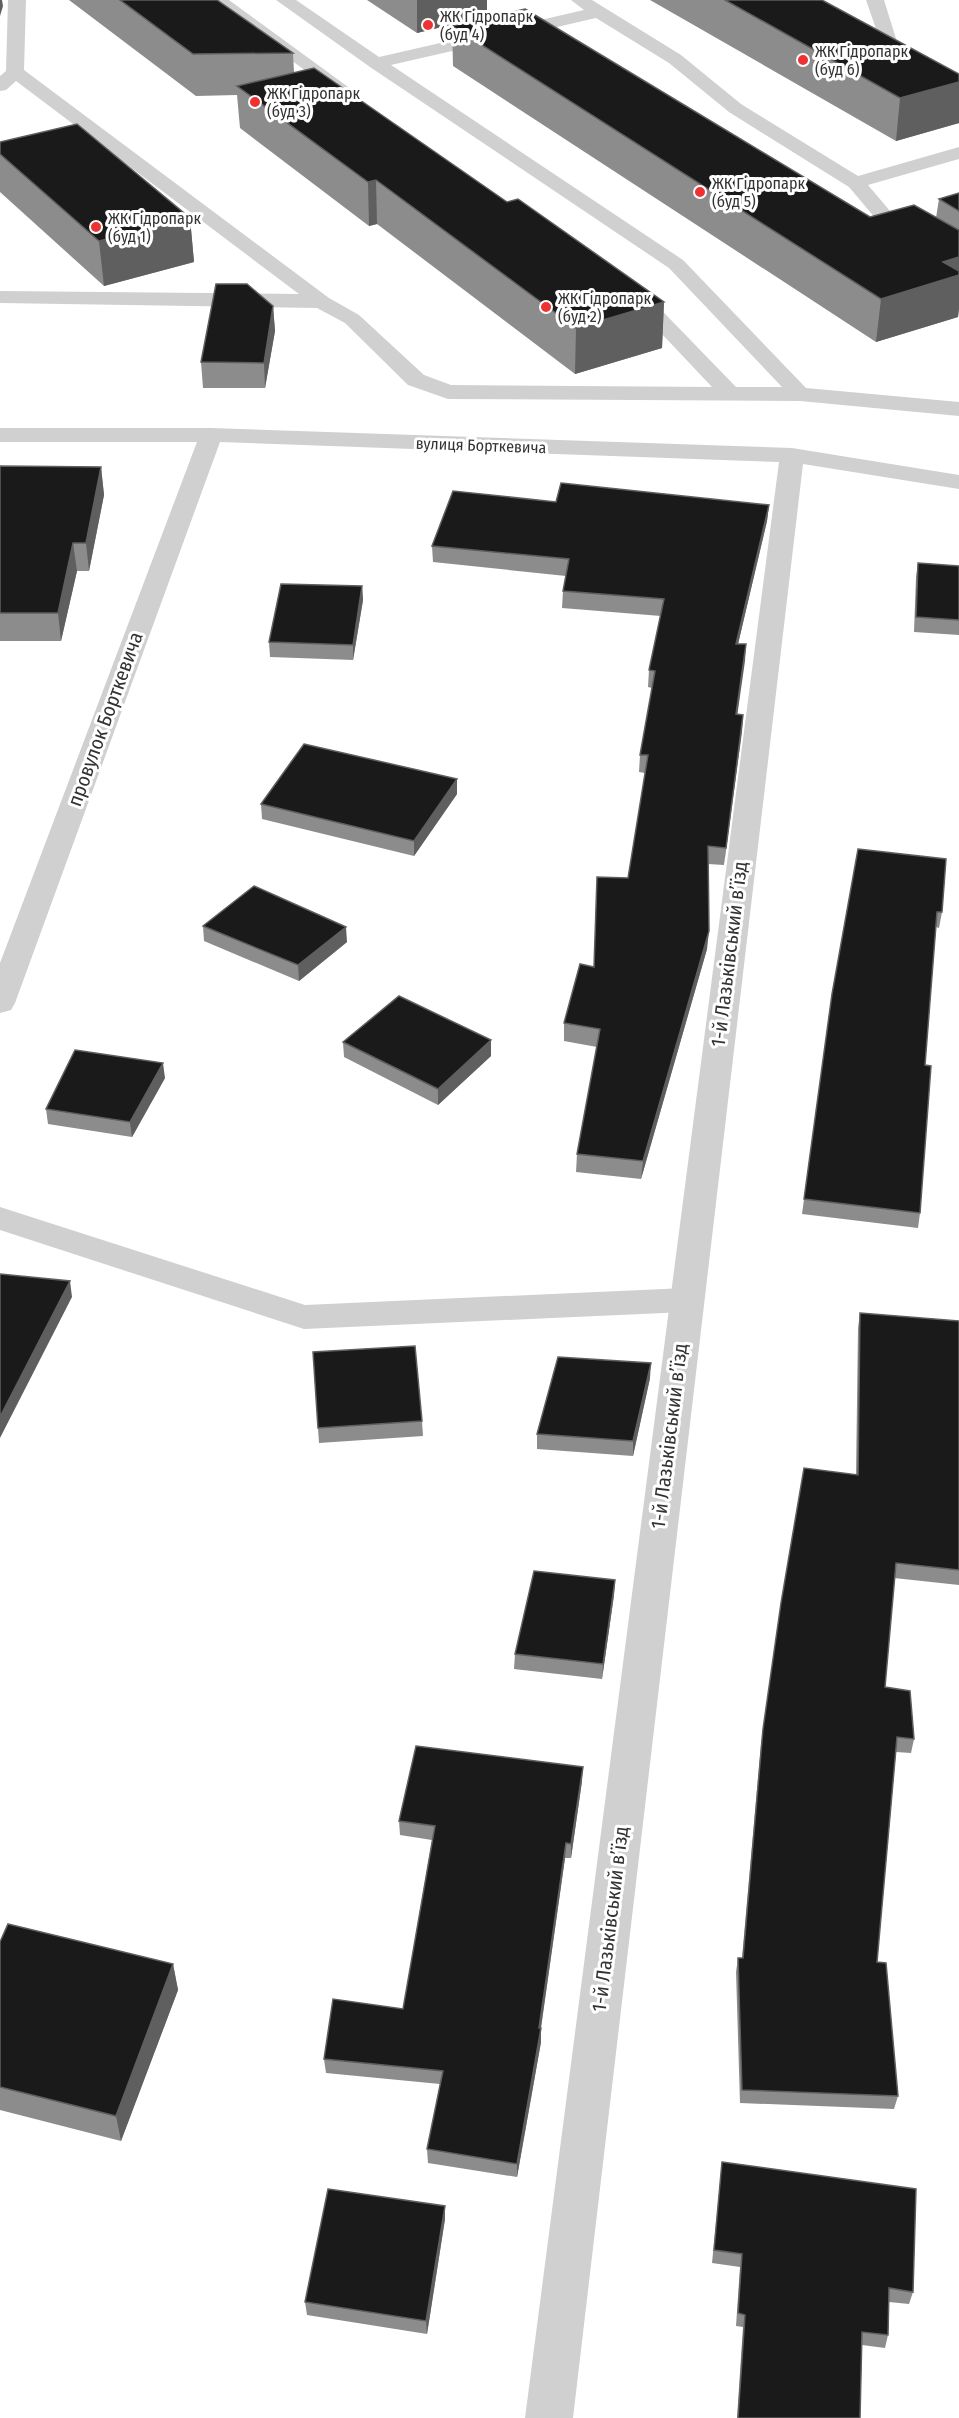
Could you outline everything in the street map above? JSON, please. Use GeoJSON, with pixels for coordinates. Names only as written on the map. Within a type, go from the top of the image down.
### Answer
{"type":"FeatureCollection","features":[{"type":"Feature","properties":{"kind":"street","name":"вулиця Борткевича"},"geometry":{"type":"LineString","coordinates":[[0,435],[211,435],[792,455],[959,483]]}},
{"type":"Feature","properties":{"kind":"street","name":"провулок Борткевича"},"geometry":{"type":"LineString","coordinates":[[0,1003],[211,435]]}},
{"type":"Feature","properties":{"kind":"street","name":"1-й Лазьківський в’їзд"},"geometry":{"type":"LineString","coordinates":[[549,2418],[792,455]]}},
{"type":"Feature","properties":{"kind":"lane"},"geometry":{"type":"LineString","coordinates":[[0,87],[15,72],[17,0]]}},
{"type":"Feature","properties":{"kind":"lane"},"geometry":{"type":"LineString","coordinates":[[218,0],[362,103]]}},
{"type":"Feature","properties":{"kind":"lane"},"geometry":{"type":"LineString","coordinates":[[285,0],[676,264],[800,394]]}},
{"type":"Feature","properties":{"kind":"lane"},"geometry":{"type":"LineString","coordinates":[[579,0],[675,59],[735,108],[856,183],[894,228],[959,268]]}},
{"type":"Feature","properties":{"kind":"lane"},"geometry":{"type":"LineString","coordinates":[[875,0],[890,48]]}},
{"type":"Feature","properties":{"kind":"lane"},"geometry":{"type":"LineString","coordinates":[[323,76],[598,12]]}},
{"type":"Feature","properties":{"kind":"lane"},"geometry":{"type":"LineString","coordinates":[[870,38],[959,89]]}},
{"type":"Feature","properties":{"kind":"lane"},"geometry":{"type":"LineString","coordinates":[[15,72],[322,302],[352,319],[416,380],[448,392],[800,394],[959,409]]}},
{"type":"Feature","properties":{"kind":"lane"},"geometry":{"type":"LineString","coordinates":[[856,183],[959,153]]}},
{"type":"Feature","properties":{"kind":"lane"},"geometry":{"type":"LineString","coordinates":[[615,276],[730,394]]}},
{"type":"Feature","properties":{"kind":"lane"},"geometry":{"type":"LineString","coordinates":[[0,297],[275,298],[322,302]]}},
{"type":"Feature","properties":{"kind":"lane"},"geometry":{"type":"LineString","coordinates":[[0,1218],[304,1317],[686,1300]]}},
{"type":"Feature","properties":{"kind":"building"},"geometry":{"type":"Polygon","coordinates":[[[120,0],[217,0],[293,53],[193,54],[120,0]]]}},
{"type":"Feature","properties":{"kind":"building"},"geometry":{"type":"Polygon","coordinates":[[[725,0],[822,0],[959,74],[959,82],[900,98],[725,0]]]}},
{"type":"Feature","properties":{"kind":"building"},"geometry":{"type":"Polygon","coordinates":[[[525,9],[870,217],[914,205],[959,230],[959,257],[943,262],[959,271],[959,275],[881,299],[452,26],[525,9]]]}},
{"type":"Feature","properties":{"kind":"building"},"geometry":{"type":"Polygon","coordinates":[[[314,68],[507,202],[518,199],[664,302],[576,328],[376,180],[368,182],[237,86],[314,68]]]}},
{"type":"Feature","properties":{"kind":"building"},"geometry":{"type":"Polygon","coordinates":[[[77,124],[190,218],[99,241],[0,154],[0,142],[77,124]]]}},
{"type":"Feature","properties":{"kind":"building"},"geometry":{"type":"Polygon","coordinates":[[[959,193],[959,211],[939,199],[959,193]]]}},
{"type":"Feature","properties":{"kind":"building"},"geometry":{"type":"Polygon","coordinates":[[[216,284],[247,284],[273,306],[264,363],[201,362],[216,284]]]}},
{"type":"Feature","properties":{"kind":"building"},"geometry":{"type":"Polygon","coordinates":[[[0,466],[101,467],[86,543],[73,543],[58,613],[0,613],[0,466]]]}},
{"type":"Feature","properties":{"kind":"building"},"geometry":{"type":"Polygon","coordinates":[[[561,483],[769,505],[736,644],[746,644],[736,714],[743,715],[726,848],[708,846],[709,931],[643,1161],[577,1154],[600,1029],[564,1023],[580,964],[594,967],[597,877],[628,878],[648,755],[640,755],[655,671],[649,670],[664,599],[563,591],[569,559],[432,546],[453,491],[556,502],[561,483]]]}},
{"type":"Feature","properties":{"kind":"building"},"geometry":{"type":"Polygon","coordinates":[[[918,563],[959,566],[959,620],[916,617],[918,563]]]}},
{"type":"Feature","properties":{"kind":"building"},"geometry":{"type":"Polygon","coordinates":[[[281,584],[362,586],[353,645],[269,642],[281,584]]]}},
{"type":"Feature","properties":{"kind":"building"},"geometry":{"type":"Polygon","coordinates":[[[304,744],[457,779],[414,841],[261,804],[304,744]]]}},
{"type":"Feature","properties":{"kind":"building"},"geometry":{"type":"Polygon","coordinates":[[[858,849],[946,859],[942,912],[937,912],[925,1065],[931,1066],[920,1213],[804,1199],[832,994],[858,849]]]}},
{"type":"Feature","properties":{"kind":"building"},"geometry":{"type":"Polygon","coordinates":[[[254,886],[346,927],[298,965],[203,926],[254,886]]]}},
{"type":"Feature","properties":{"kind":"building"},"geometry":{"type":"Polygon","coordinates":[[[399,996],[491,1040],[438,1089],[343,1042],[399,996]]]}},
{"type":"Feature","properties":{"kind":"building"},"geometry":{"type":"Polygon","coordinates":[[[75,1050],[163,1063],[130,1122],[46,1109],[75,1050]]]}},
{"type":"Feature","properties":{"kind":"building"},"geometry":{"type":"Polygon","coordinates":[[[0,1274],[70,1281],[0,1417],[0,1274]]]}},
{"type":"Feature","properties":{"kind":"building"},"geometry":{"type":"Polygon","coordinates":[[[860,1313],[959,1321],[959,1570],[896,1563],[885,1687],[910,1691],[914,1739],[897,1737],[877,1962],[886,1963],[898,2096],[742,2090],[738,1958],[743,1958],[763,1729],[781,1603],[804,1468],[858,1475],[860,1313]]]}},
{"type":"Feature","properties":{"kind":"building"},"geometry":{"type":"Polygon","coordinates":[[[415,1346],[422,1421],[318,1428],[313,1352],[415,1346]]]}},
{"type":"Feature","properties":{"kind":"building"},"geometry":{"type":"Polygon","coordinates":[[[558,1357],[651,1363],[633,1441],[537,1434],[558,1357]]]}},
{"type":"Feature","properties":{"kind":"building"},"geometry":{"type":"Polygon","coordinates":[[[534,1571],[615,1580],[603,1664],[515,1654],[534,1571]]]}},
{"type":"Feature","properties":{"kind":"building"},"geometry":{"type":"Polygon","coordinates":[[[416,1746],[583,1767],[571,1844],[566,1843],[539,2028],[541,2028],[517,2164],[427,2149],[443,2071],[324,2059],[333,1999],[403,2009],[435,1826],[399,1821],[416,1746]]]}},
{"type":"Feature","properties":{"kind":"building"},"geometry":{"type":"Polygon","coordinates":[[[8,1924],[173,1964],[116,2116],[0,2087],[0,1942],[8,1924]]]}},
{"type":"Feature","properties":{"kind":"building"},"geometry":{"type":"Polygon","coordinates":[[[722,2162],[916,2189],[913,2292],[889,2288],[888,2335],[862,2332],[860,2418],[738,2418],[745,2315],[738,2313],[742,2254],[714,2250],[722,2162]]]}},
{"type":"Feature","properties":{"kind":"building"},"geometry":{"type":"Polygon","coordinates":[[[328,2189],[445,2206],[426,2321],[305,2302],[328,2189]]]}},
{"type":"Feature","properties":{"kind":"place","name":"ЖК Гідропарк (буд 4)"},"geometry":{"type":"Point","coordinates":[428,25]}},
{"type":"Feature","properties":{"kind":"place","name":"ЖК Гідропарк (буд 6)"},"geometry":{"type":"Point","coordinates":[803,60]}},
{"type":"Feature","properties":{"kind":"place","name":"ЖК Гідропарк (буд 3)"},"geometry":{"type":"Point","coordinates":[255,102]}},
{"type":"Feature","properties":{"kind":"place","name":"ЖК Гідропарк (буд 5)"},"geometry":{"type":"Point","coordinates":[700,192]}},
{"type":"Feature","properties":{"kind":"place","name":"ЖК Гідропарк (буд 1)"},"geometry":{"type":"Point","coordinates":[96,227]}},
{"type":"Feature","properties":{"kind":"place","name":"ЖК Гідропарк (буд 2)"},"geometry":{"type":"Point","coordinates":[546,307]}}]}
